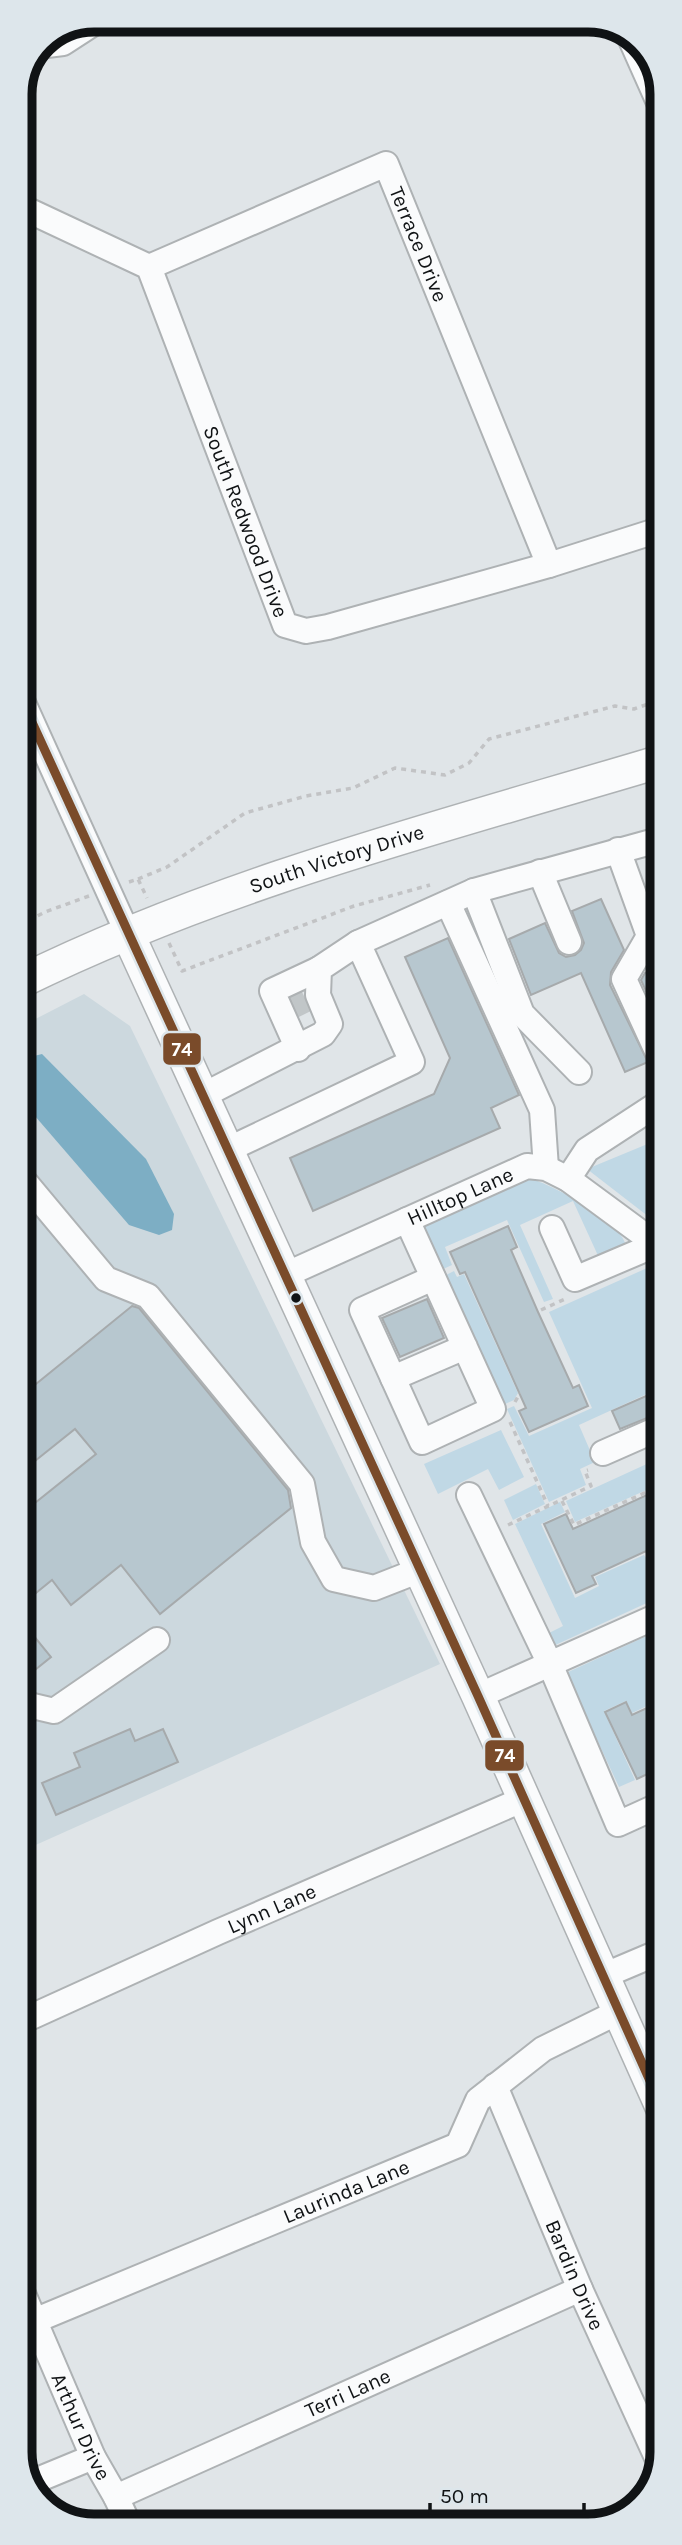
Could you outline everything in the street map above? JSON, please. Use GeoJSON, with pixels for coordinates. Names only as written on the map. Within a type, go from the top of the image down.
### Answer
{"type":"FeatureCollection","features":[{"type":"Feature","properties":{"kind":"main road","name":"South Victory Drive"},"geometry":{"type":"LineString","coordinates":[[32,976],[127,932],[257,884],[650,765]]}},
{"type":"Feature","properties":{"kind":"main road"},"geometry":{"type":"LineString","coordinates":[[127,932],[478,1696],[650,2082]]}},
{"type":"Feature","properties":{"kind":"street"},"geometry":{"type":"LineString","coordinates":[[57,44],[77,34]]}},
{"type":"Feature","properties":{"kind":"street"},"geometry":{"type":"LineString","coordinates":[[639,59],[648,78]]}},
{"type":"Feature","properties":{"kind":"street","name":"Terrace Drive"},"geometry":{"type":"LineString","coordinates":[[149,267],[386,164],[549,565]]}},
{"type":"Feature","properties":{"kind":"street"},"geometry":{"type":"LineString","coordinates":[[32,212],[149,267]]}},
{"type":"Feature","properties":{"kind":"street","name":"South Redwood Drive"},"geometry":{"type":"LineString","coordinates":[[149,267],[285,625],[306,631],[328,627],[549,565],[650,533]]}},
{"type":"Feature","properties":{"kind":"street"},"geometry":{"type":"LineString","coordinates":[[32,722],[127,932]]}},
{"type":"Feature","properties":{"kind":"street"},"geometry":{"type":"LineString","coordinates":[[202,1097],[298,1049],[323,1034],[330,1024],[272,991],[319,969],[440,893],[474,891],[650,842]]}},
{"type":"Feature","properties":{"kind":"street"},"geometry":{"type":"LineString","coordinates":[[618,850],[649,936],[624,979],[650,1036]]}},
{"type":"Feature","properties":{"kind":"street"},"geometry":{"type":"LineString","coordinates":[[540,872],[569,942]]}},
{"type":"Feature","properties":{"kind":"street"},"geometry":{"type":"LineString","coordinates":[[474,891],[522,1014],[579,1072]]}},
{"type":"Feature","properties":{"kind":"street"},"geometry":{"type":"LineString","coordinates":[[440,893],[542,1110],[546,1168],[568,1179],[650,1242]]}},
{"type":"Feature","properties":{"kind":"street"},"geometry":{"type":"LineString","coordinates":[[227,1150],[412,1062],[358,943]]}},
{"type":"Feature","properties":{"kind":"street"},"geometry":{"type":"LineString","coordinates":[[298,1049],[298,1004],[319,969]]}},
{"type":"Feature","properties":{"kind":"street"},"geometry":{"type":"LineString","coordinates":[[568,1179],[587,1150],[650,1109]]}},
{"type":"Feature","properties":{"kind":"street","name":"Hilltop Lane"},"geometry":{"type":"LineString","coordinates":[[285,1275],[527,1166],[546,1168]]}},
{"type":"Feature","properties":{"kind":"street"},"geometry":{"type":"LineString","coordinates":[[32,1190],[106,1279],[148,1296],[302,1485],[313,1542],[334,1578],[374,1588],[420,1570]]}},
{"type":"Feature","properties":{"kind":"street"},"geometry":{"type":"LineString","coordinates":[[407,1220],[493,1409],[422,1441],[362,1310],[433,1278]]}},
{"type":"Feature","properties":{"kind":"street"},"geometry":{"type":"LineString","coordinates":[[552,1228],[575,1279],[650,1252]]}},
{"type":"Feature","properties":{"kind":"street"},"geometry":{"type":"LineString","coordinates":[[393,1378],[465,1347]]}},
{"type":"Feature","properties":{"kind":"street"},"geometry":{"type":"LineString","coordinates":[[603,1453],[650,1432]]}},
{"type":"Feature","properties":{"kind":"street"},"geometry":{"type":"LineString","coordinates":[[470,1496],[550,1664],[618,1824],[650,1809]]}},
{"type":"Feature","properties":{"kind":"street"},"geometry":{"type":"LineString","coordinates":[[478,1696],[650,1620]]}},
{"type":"Feature","properties":{"kind":"street"},"geometry":{"type":"LineString","coordinates":[[32,1706],[54,1711],[157,1640]]}},
{"type":"Feature","properties":{"kind":"street","name":"Lynn Lane"},"geometry":{"type":"LineString","coordinates":[[32,2017],[218,1932],[524,1799]]}},
{"type":"Feature","properties":{"kind":"street"},"geometry":{"type":"LineString","coordinates":[[603,1976],[650,1956]]}},
{"type":"Feature","properties":{"kind":"street","name":"Laurinda Lane"},"geometry":{"type":"LineString","coordinates":[[34,2322],[458,2145],[478,2100],[543,2049],[618,2012]]}},
{"type":"Feature","properties":{"kind":"street","name":"Bardin Drive"},"geometry":{"type":"LineString","coordinates":[[495,2086],[580,2289],[650,2442]]}},
{"type":"Feature","properties":{"kind":"street","name":"Terri Lane"},"geometry":{"type":"LineString","coordinates":[[116,2497],[580,2289]]}},
{"type":"Feature","properties":{"kind":"street","name":"Arthur Drive"},"geometry":{"type":"LineString","coordinates":[[32,2317],[93,2457],[123,2513]]}},
{"type":"Feature","properties":{"kind":"street"},"geometry":{"type":"LineString","coordinates":[[39,2479],[93,2457]]}},
{"type":"Feature","properties":{"kind":"path"},"geometry":{"type":"LineString","coordinates":[[32,919],[167,867],[245,813],[306,796],[353,788],[395,768],[445,775],[469,763],[489,739],[615,706],[634,709],[650,703]]}},
{"type":"Feature","properties":{"kind":"path"},"geometry":{"type":"LineString","coordinates":[[138,879],[182,971],[354,906],[440,893]]}},
{"type":"Feature","properties":{"kind":"path"},"geometry":{"type":"LineString","coordinates":[[514,1404],[520,1393]]}},
{"type":"Feature","properties":{"kind":"path"},"geometry":{"type":"LineString","coordinates":[[509,1420],[548,1506]]}},
{"type":"Feature","properties":{"kind":"path"},"geometry":{"type":"LineString","coordinates":[[488,1534],[591,1486],[585,1471],[594,1467],[603,1453]]}},
{"type":"Feature","properties":{"kind":"path"},"geometry":{"type":"LineString","coordinates":[[562,1500],[575,1525],[650,1491]]}},
{"type":"Feature","properties":{"kind":"shaded area"},"geometry":{"type":"Polygon","coordinates":[[[84,994],[130,1026],[440,1664],[32,1847],[32,1021],[84,994]]]}},
{"type":"Feature","properties":{"kind":"shaded area"},"geometry":{"type":"Polygon","coordinates":[[[650,1143],[650,1218],[587,1169],[650,1143]]]}},
{"type":"Feature","properties":{"kind":"shaded area"},"geometry":{"type":"Polygon","coordinates":[[[532,1179],[556,1189],[600,1215],[621,1235],[626,1245],[600,1260],[573,1201],[520,1225],[553,1299],[544,1302],[507,1220],[445,1247],[452,1265],[441,1270],[423,1225],[532,1179]]]}},
{"type":"Feature","properties":{"kind":"shaded area"},"geometry":{"type":"Polygon","coordinates":[[[650,1267],[650,1392],[579,1425],[595,1462],[580,1469],[586,1485],[549,1502],[507,1409],[514,1406],[529,1436],[592,1408],[549,1312],[650,1267]]]}},
{"type":"Feature","properties":{"kind":"shaded area"},"geometry":{"type":"Polygon","coordinates":[[[454,1271],[457,1277],[464,1274],[518,1393],[514,1400],[501,1406],[444,1276],[454,1271]]]}},
{"type":"Feature","properties":{"kind":"shaded area"},"geometry":{"type":"Polygon","coordinates":[[[501,1430],[524,1477],[499,1490],[488,1469],[438,1494],[424,1464],[501,1430]]]}},
{"type":"Feature","properties":{"kind":"shaded area"},"geometry":{"type":"Polygon","coordinates":[[[650,1462],[650,1488],[575,1522],[566,1501],[650,1462]]]}},
{"type":"Feature","properties":{"kind":"shaded area"},"geometry":{"type":"Polygon","coordinates":[[[536,1484],[545,1504],[513,1520],[504,1500],[536,1484]]]}},
{"type":"Feature","properties":{"kind":"shaded area"},"geometry":{"type":"Polygon","coordinates":[[[560,1502],[565,1512],[541,1524],[575,1598],[599,1586],[595,1577],[644,1555],[647,1559],[650,1558],[650,1602],[551,1647],[545,1635],[563,1626],[515,1524],[560,1502]]]}},
{"type":"Feature","properties":{"kind":"shaded area"},"geometry":{"type":"Polygon","coordinates":[[[650,1634],[650,1705],[632,1713],[626,1701],[604,1711],[635,1780],[619,1787],[566,1673],[650,1634]]]}},
{"type":"Feature","properties":{"kind":"water"},"geometry":{"type":"Polygon","coordinates":[[[42,1054],[146,1159],[174,1214],[172,1230],[159,1235],[129,1225],[32,1113],[32,1056],[42,1054]]]}},
{"type":"Feature","properties":{"kind":"building"},"geometry":{"type":"Polygon","coordinates":[[[601,899],[624,950],[611,972],[610,985],[648,1062],[625,1072],[581,973],[531,995],[509,939],[545,923],[559,953],[566,957],[575,955],[584,943],[572,911],[601,899]]]}},
{"type":"Feature","properties":{"kind":"building"},"geometry":{"type":"Polygon","coordinates":[[[448,938],[519,1095],[491,1108],[500,1128],[313,1211],[290,1158],[434,1094],[450,1058],[405,957],[448,938]]]}},
{"type":"Feature","properties":{"kind":"building"},"geometry":{"type":"Polygon","coordinates":[[[650,971],[650,1000],[641,980],[650,971]]]}},
{"type":"Feature","properties":{"kind":"building"},"geometry":{"type":"Polygon","coordinates":[[[508,1226],[517,1247],[511,1250],[538,1312],[573,1388],[579,1385],[588,1406],[529,1432],[519,1411],[526,1408],[465,1272],[460,1274],[450,1252],[508,1226]]]}},
{"type":"Feature","properties":{"kind":"building"},"geometry":{"type":"Polygon","coordinates":[[[427,1299],[444,1338],[400,1357],[382,1318],[427,1299]]]}},
{"type":"Feature","properties":{"kind":"building"},"geometry":{"type":"Polygon","coordinates":[[[132,1306],[139,1308],[288,1490],[291,1508],[160,1614],[121,1565],[71,1605],[52,1580],[32,1596],[32,1505],[96,1454],[75,1429],[32,1463],[32,1387],[132,1306]]]}},
{"type":"Feature","properties":{"kind":"building"},"geometry":{"type":"Polygon","coordinates":[[[650,1394],[650,1417],[620,1429],[612,1411],[650,1394]]]}},
{"type":"Feature","properties":{"kind":"building"},"geometry":{"type":"Polygon","coordinates":[[[650,1494],[650,1555],[648,1556],[646,1551],[592,1576],[596,1584],[576,1593],[544,1524],[566,1514],[573,1529],[650,1494]]]}},
{"type":"Feature","properties":{"kind":"building"},"geometry":{"type":"Polygon","coordinates":[[[32,1634],[51,1657],[32,1672],[32,1634]]]}},
{"type":"Feature","properties":{"kind":"building"},"geometry":{"type":"Polygon","coordinates":[[[626,1702],[632,1715],[650,1707],[650,1773],[637,1779],[605,1712],[626,1702]]]}},
{"type":"Feature","properties":{"kind":"building"},"geometry":{"type":"Polygon","coordinates":[[[130,1729],[135,1741],[163,1729],[178,1762],[56,1815],[42,1783],[80,1767],[74,1753],[130,1729]]]}},
{"type":"Feature","properties":{"kind":"tunnel"},"geometry":{"type":"LineString","coordinates":[[286,1010],[306,1000]]}},
{"type":"Feature","properties":{"kind":"transit line","name":"74"},"geometry":{"type":"LineString","coordinates":[[32,722],[478,1696],[650,2081]]}}]}
